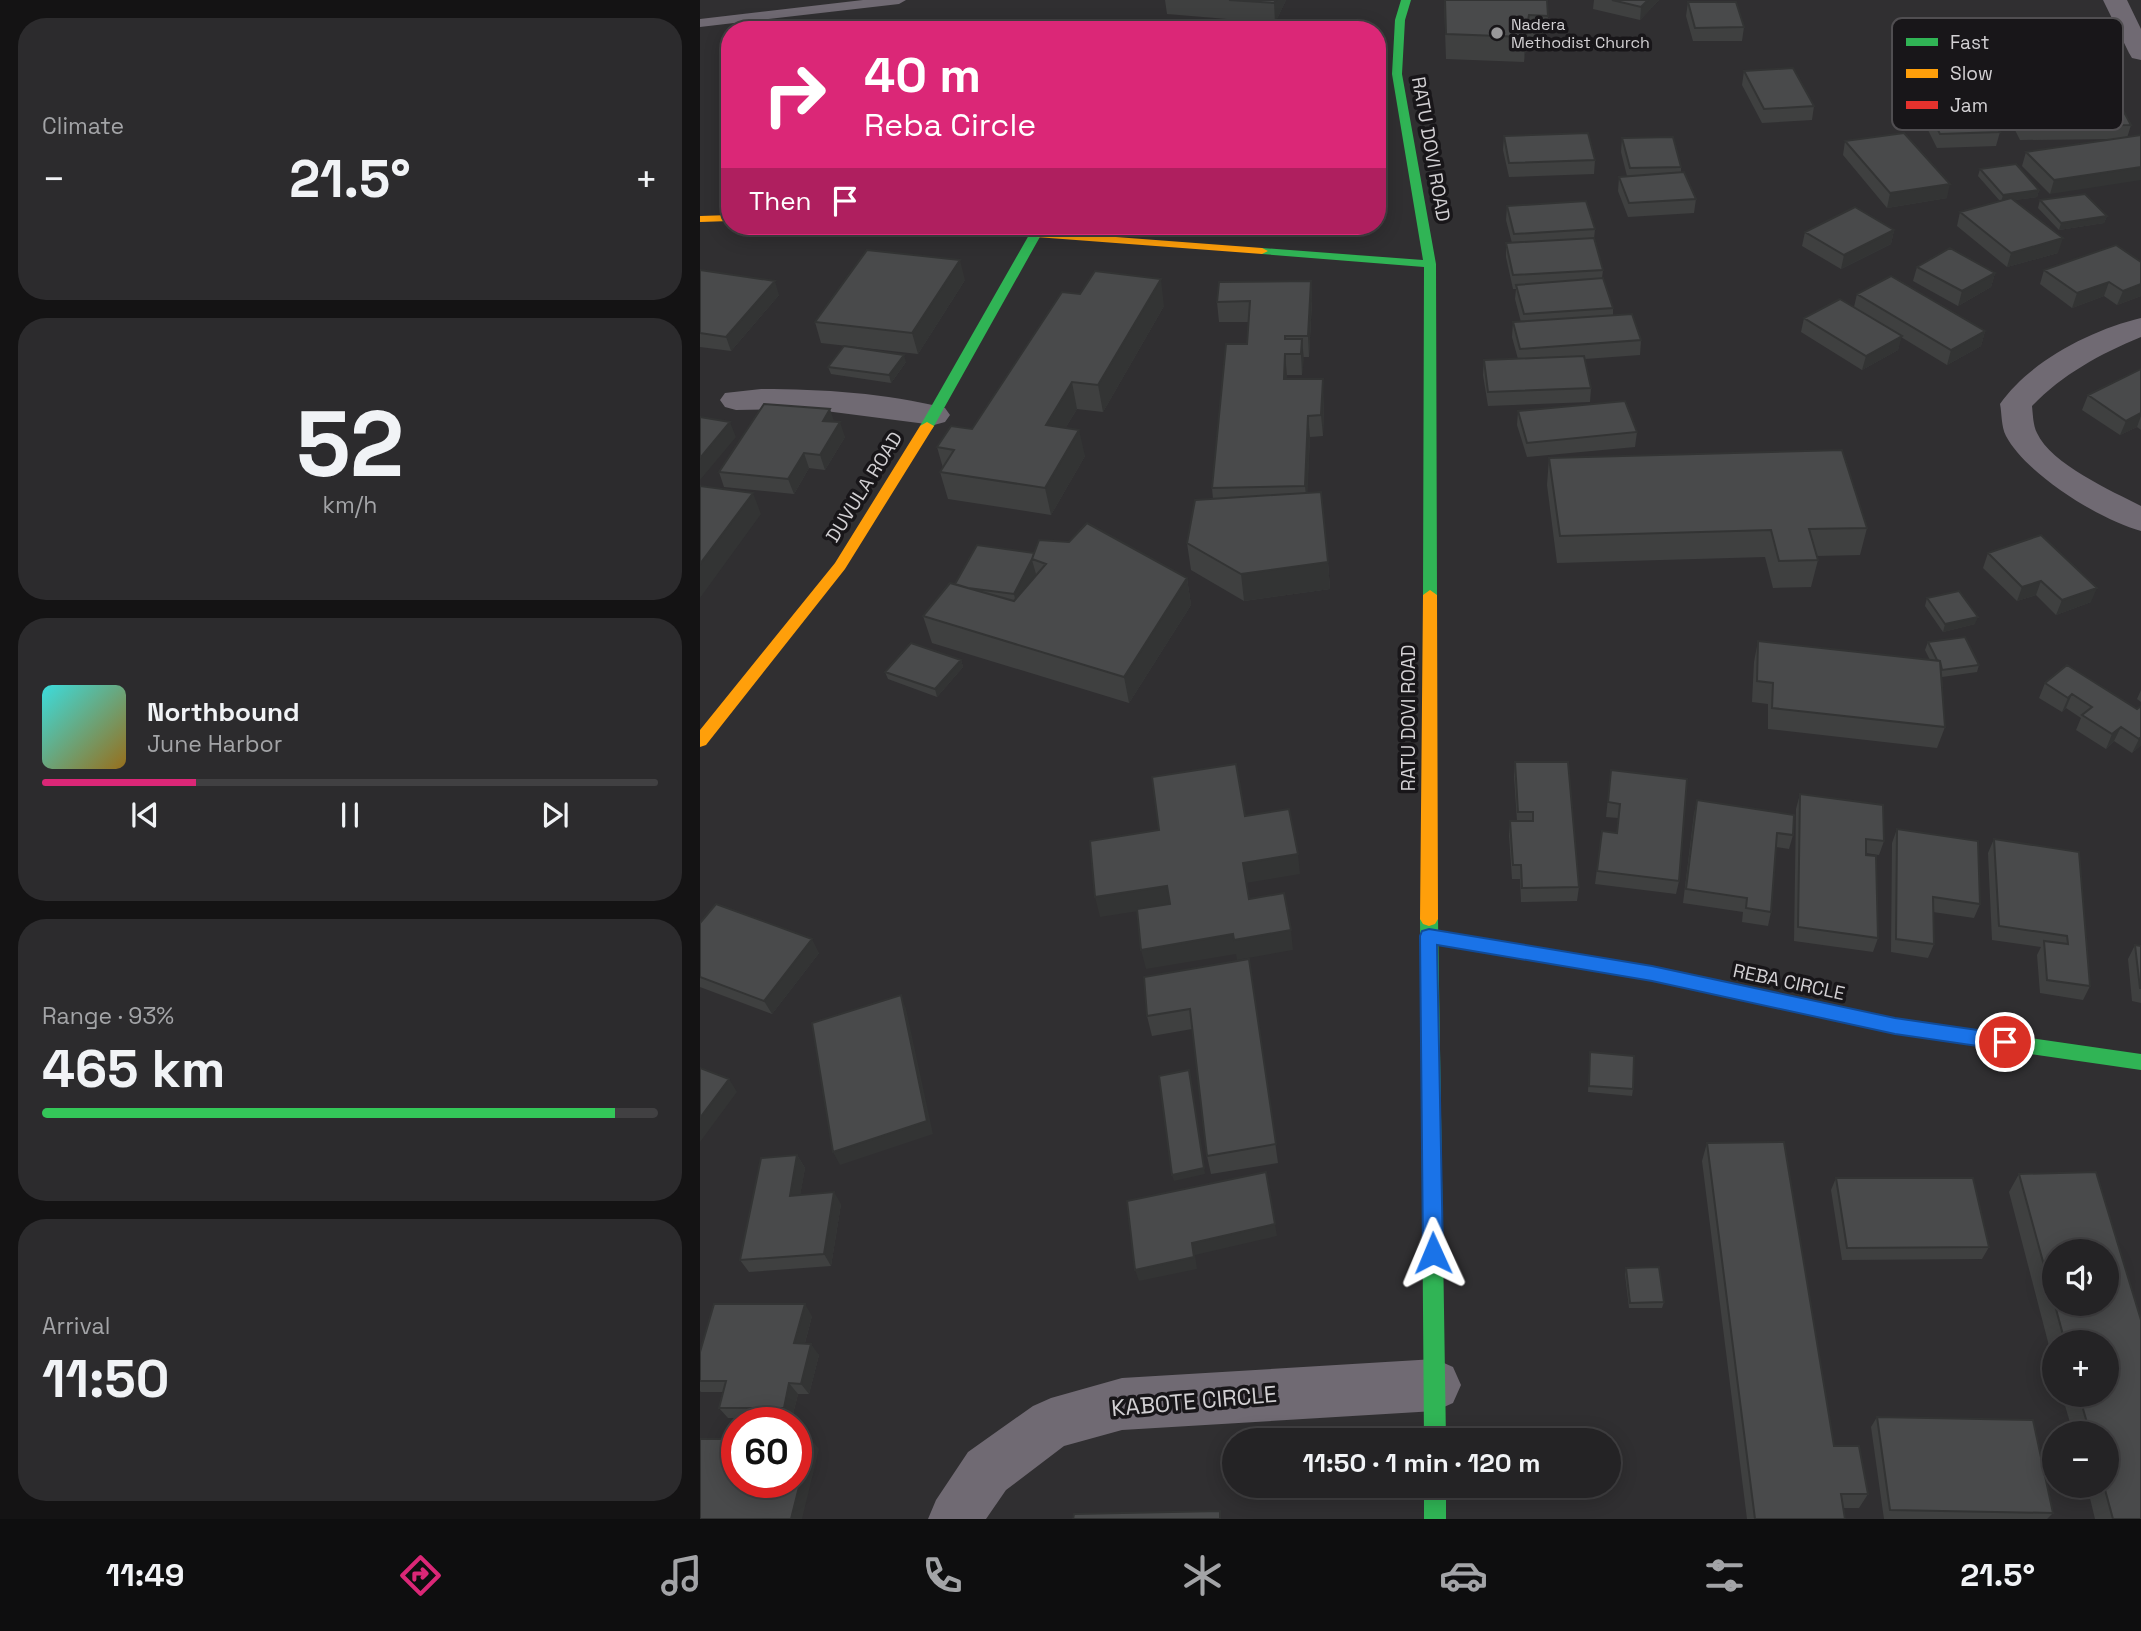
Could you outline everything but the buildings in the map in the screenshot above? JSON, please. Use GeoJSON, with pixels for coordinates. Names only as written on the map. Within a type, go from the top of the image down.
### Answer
{"type":"FeatureCollection","features":[{"type":"Feature","properties":{"kind":"main road","name":"RATU DOVI ROAD"},"geometry":{"type":"LineString","coordinates":[[1406,0],[1400,20],[1396,74],[1430,264],[1429,936],[1435,1428]]}},
{"type":"Feature","properties":{"kind":"main road"},"geometry":{"type":"LineString","coordinates":[[700,219],[721,218]]}},
{"type":"Feature","properties":{"kind":"main road"},"geometry":{"type":"LineString","coordinates":[[1035,235],[1430,264]]}},
{"type":"Feature","properties":{"kind":"main road","name":"DUVULA ROAD"},"geometry":{"type":"LineString","coordinates":[[700,741],[840,566],[934,415],[1035,235]]}},
{"type":"Feature","properties":{"kind":"main road","name":"REBA CIRCLE"},"geometry":{"type":"LineString","coordinates":[[1429,936],[1652,974],[1895,1026],[2141,1062]]}},
{"type":"Feature","properties":{"kind":"main road"},"geometry":{"type":"LineString","coordinates":[[1435,1498],[1435,1519]]}},
{"type":"Feature","properties":{"kind":"street"},"geometry":{"type":"LineString","coordinates":[[2115,0],[2141,52]]}},
{"type":"Feature","properties":{"kind":"street"},"geometry":{"type":"LineString","coordinates":[[2141,327],[2071,356],[2036,382],[2016,404],[2021,436],[2037,454],[2064,477],[2141,520]]}},
{"type":"Feature","properties":{"kind":"street"},"geometry":{"type":"LineString","coordinates":[[736,400],[777,397],[845,402],[934,415]]}},
{"type":"Feature","properties":{"kind":"street","name":"KABOTE CIRCLE"},"geometry":{"type":"LineString","coordinates":[[955,1519],[987,1471],[1051,1424],[1086,1414],[1122,1404],[1435,1385]]}},
{"type":"Feature","properties":{"kind":"lane"},"geometry":{"type":"LineString","coordinates":[[700,23],[900,0]]}},
{"type":"Feature","properties":{"kind":"traffic: fast"},"geometry":{"type":"LineString","coordinates":[[1406,0],[1400,20],[1397,74],[1430,264],[1430,595]]}},
{"type":"Feature","properties":{"kind":"traffic: fast"},"geometry":{"type":"LineString","coordinates":[[927,426],[1035,235]]}},
{"type":"Feature","properties":{"kind":"traffic: fast"},"geometry":{"type":"LineString","coordinates":[[1262,251],[1430,264]]}},
{"type":"Feature","properties":{"kind":"traffic: fast"},"geometry":{"type":"LineString","coordinates":[[1429,919],[1435,1428]]}},
{"type":"Feature","properties":{"kind":"traffic: fast"},"geometry":{"type":"LineString","coordinates":[[1969,1037],[2141,1062]]}},
{"type":"Feature","properties":{"kind":"traffic: fast"},"geometry":{"type":"LineString","coordinates":[[1435,1498],[1435,1519]]}},
{"type":"Feature","properties":{"kind":"traffic: slow"},"geometry":{"type":"LineString","coordinates":[[700,219],[721,218]]}},
{"type":"Feature","properties":{"kind":"traffic: slow"},"geometry":{"type":"LineString","coordinates":[[1049,235],[1262,251]]}},
{"type":"Feature","properties":{"kind":"traffic: slow"},"geometry":{"type":"LineString","coordinates":[[700,741],[840,566],[927,426]]}},
{"type":"Feature","properties":{"kind":"traffic: slow"},"geometry":{"type":"LineString","coordinates":[[1429,919],[1430,595]]}},
{"type":"Feature","properties":{"kind":"traffic: slow"},"geometry":{"type":"LineString","coordinates":[[1652,974],[1895,1026],[1969,1037]]}},
{"type":"Feature","properties":{"kind":"traffic: jam"},"geometry":{"type":"LineString","coordinates":[[1429,936],[1652,974]]}},
{"type":"Feature","properties":{"kind":"place","name":"Nadera Methodist Church"},"geometry":{"type":"Point","coordinates":[1497,33]}},
{"type":"Feature","properties":{"kind":"route"},"geometry":{"type":"LineString","coordinates":[[1433,1253],[1429,936],[1652,974],[1895,1026],[2005,1042]]}}]}
